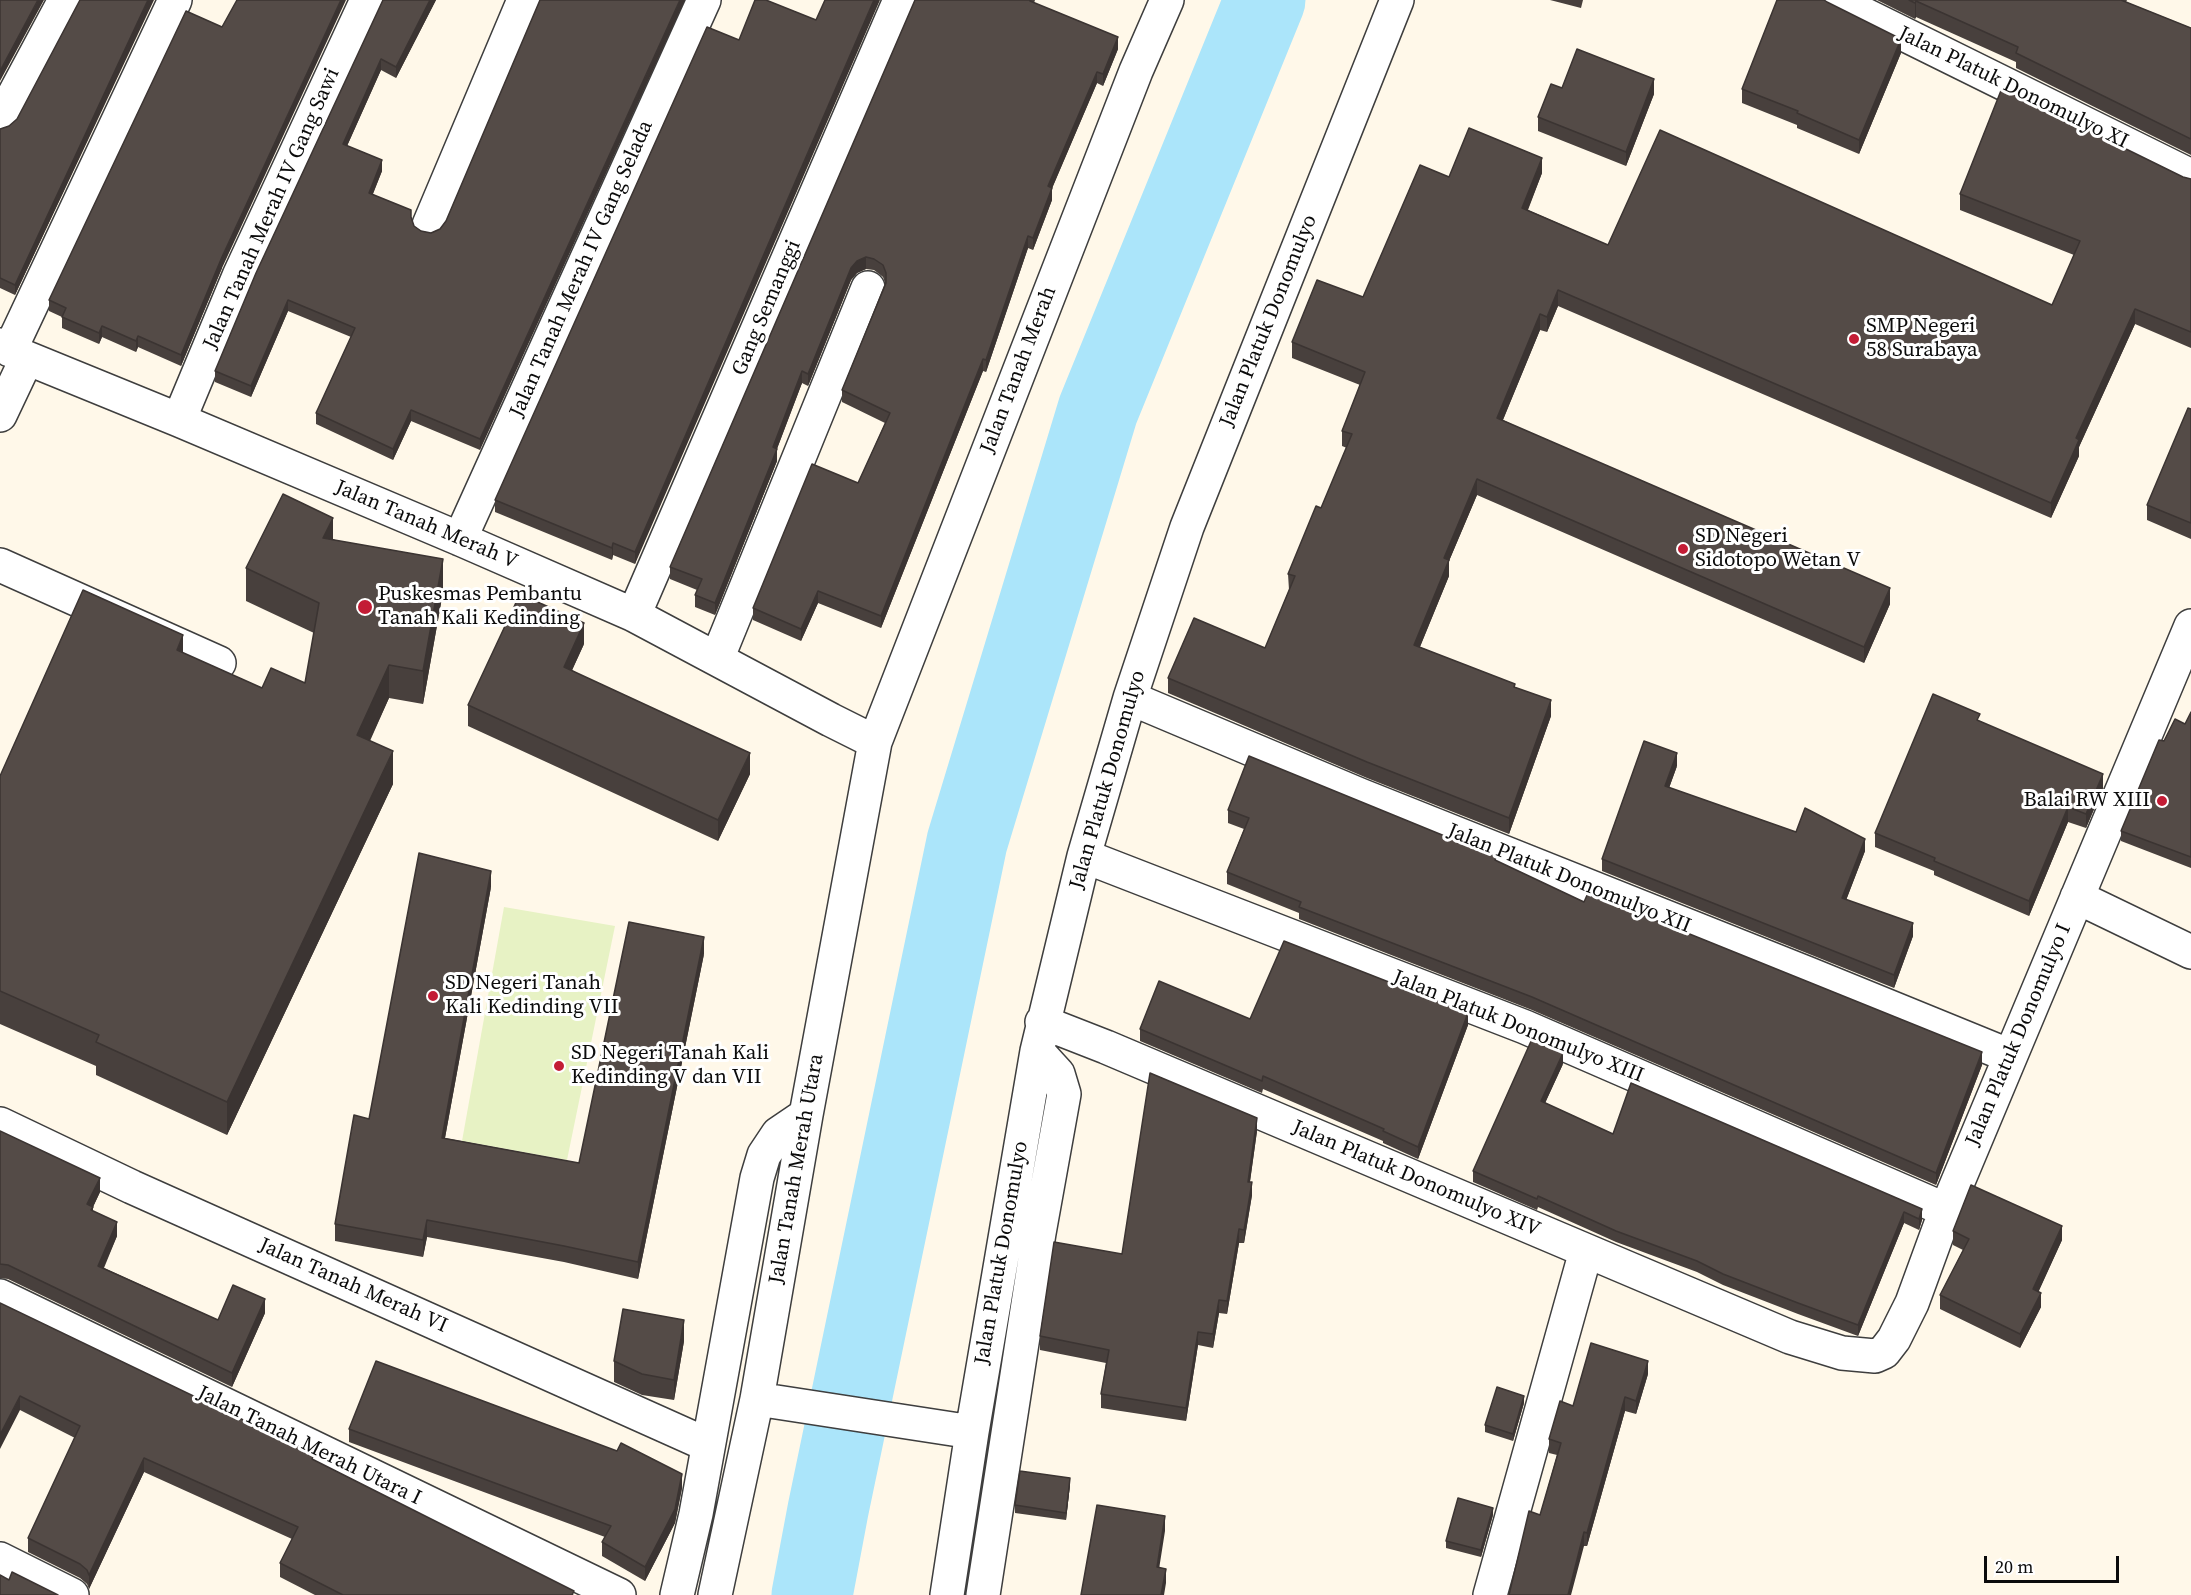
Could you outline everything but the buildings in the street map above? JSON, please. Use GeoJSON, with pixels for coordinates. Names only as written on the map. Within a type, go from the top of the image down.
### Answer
{"type":"FeatureCollection","features":[{"type":"Feature","properties":{"kind":"street"},"geometry":{"type":"LineString","coordinates":[[0,121],[64,0]]}},
{"type":"Feature","properties":{"kind":"street"},"geometry":{"type":"LineString","coordinates":[[0,415],[12,351],[175,0]]}},
{"type":"Feature","properties":{"kind":"street","name":"Jalan Tanah Merah IV Gang Sawi"},"geometry":{"type":"LineString","coordinates":[[179,420],[239,276],[367,0]]}},
{"type":"Feature","properties":{"kind":"street"},"geometry":{"type":"LineString","coordinates":[[429,225],[524,0]]}},
{"type":"Feature","properties":{"kind":"street","name":"Jalan Tanah Merah IV Gang Selada"},"geometry":{"type":"LineString","coordinates":[[460,539],[704,0]]}},
{"type":"Feature","properties":{"kind":"street","name":"Gang Semanggi"},"geometry":{"type":"LineString","coordinates":[[634,615],[900,0]]}},
{"type":"Feature","properties":{"kind":"street","name":"Jalan Tanah Merah"},"geometry":{"type":"LineString","coordinates":[[875,742],[1136,70],[1167,0]]}},
{"type":"Feature","properties":{"kind":"street","name":"Jalan Platuk Donomulyo"},"geometry":{"type":"LineString","coordinates":[[947,1595],[972,1432],[1039,1037],[1084,856],[1130,698],[1187,526],[1397,0]]}},
{"type":"Feature","properties":{"kind":"street","name":"Jalan Platuk Donomulyo XI"},"geometry":{"type":"LineString","coordinates":[[1835,0],[2191,176]]}},
{"type":"Feature","properties":{"kind":"street"},"geometry":{"type":"LineString","coordinates":[[717,659],[868,288]]}},
{"type":"Feature","properties":{"kind":"street","name":"Jalan Tanah Merah V"},"geometry":{"type":"LineString","coordinates":[[12,351],[460,539],[634,615],[875,742]]}},
{"type":"Feature","properties":{"kind":"street"},"geometry":{"type":"LineString","coordinates":[[0,565],[219,663]]}},
{"type":"Feature","properties":{"kind":"street","name":"Jalan Platuk Donomulyo I"},"geometry":{"type":"LineString","coordinates":[[1790,1337],[1842,1353],[1875,1356],[1884,1352],[1894,1339],[1912,1303],[1946,1210],[2191,626]]}},
{"type":"Feature","properties":{"kind":"street","name":"Jalan Platuk Donomulyo XII"},"geometry":{"type":"LineString","coordinates":[[1130,698],[1382,804],[2010,1056]]}},
{"type":"Feature","properties":{"kind":"street","name":"Jalan Tanah Merah Utara"},"geometry":{"type":"LineString","coordinates":[[715,1595],[771,1401],[806,1115],[875,742]]}},
{"type":"Feature","properties":{"kind":"street","name":"Jalan Platuk Donomulyo XIII"},"geometry":{"type":"LineString","coordinates":[[1084,856],[1525,1027],[1946,1210]]}},
{"type":"Feature","properties":{"kind":"street"},"geometry":{"type":"LineString","coordinates":[[2077,897],[2191,952]]}},
{"type":"Feature","properties":{"kind":"street"},"geometry":{"type":"LineString","coordinates":[[983,1595],[1039,1233],[1064,1094],[1058,1074],[1039,1037]]}},
{"type":"Feature","properties":{"kind":"street","name":"Jalan Platuk Donomulyo XIV"},"geometry":{"type":"LineString","coordinates":[[1039,1037],[1106,1047],[1790,1337]]}},
{"type":"Feature","properties":{"kind":"street"},"geometry":{"type":"LineString","coordinates":[[677,1595],[696,1514],[757,1178],[764,1155],[778,1134],[806,1115]]}},
{"type":"Feature","properties":{"kind":"street","name":"Jalan Tanah Merah VI"},"geometry":{"type":"LineString","coordinates":[[0,1124],[132,1187],[708,1444]]}},
{"type":"Feature","properties":{"kind":"street"},"geometry":{"type":"LineString","coordinates":[[1490,1595],[1586,1251]]}},
{"type":"Feature","properties":{"kind":"street","name":"Jalan Tanah Merah Utara I"},"geometry":{"type":"LineString","coordinates":[[0,1296],[619,1595]]}},
{"type":"Feature","properties":{"kind":"street"},"geometry":{"type":"LineString","coordinates":[[771,1401],[972,1432]]}},
{"type":"Feature","properties":{"kind":"street"},"geometry":{"type":"LineString","coordinates":[[0,1559],[72,1595]]}},
{"type":"Feature","properties":{"kind":"green space"},"geometry":{"type":"Polygon","coordinates":[[[504,907],[615,926],[567,1160],[462,1141],[504,907]]]}},
{"type":"Feature","properties":{"kind":"waterway"},"geometry":{"type":"LineString","coordinates":[[812,1595],[967,842],[1098,410],[1265,0]]}},
{"type":"Feature","properties":{"kind":"place","name":"SMP Negeri 58 Surabaya"},"geometry":{"type":"Point","coordinates":[1854,339]}},
{"type":"Feature","properties":{"kind":"place","name":"SD Negeri Sidotopo Wetan V"},"geometry":{"type":"Point","coordinates":[1683,549]}},
{"type":"Feature","properties":{"kind":"place","name":"Puskesmas Pembantu Tanah Kali Kedinding"},"geometry":{"type":"Point","coordinates":[365,607]}},
{"type":"Feature","properties":{"kind":"place","name":"Balai RW XIII"},"geometry":{"type":"Point","coordinates":[2162,801]}},
{"type":"Feature","properties":{"kind":"place","name":"SD Negeri Tanah Kali Kedinding VII"},"geometry":{"type":"Point","coordinates":[433,996]}},
{"type":"Feature","properties":{"kind":"place","name":"SD Negeri Tanah Kali Kedinding V dan VII"},"geometry":{"type":"Point","coordinates":[559,1066]}}]}
